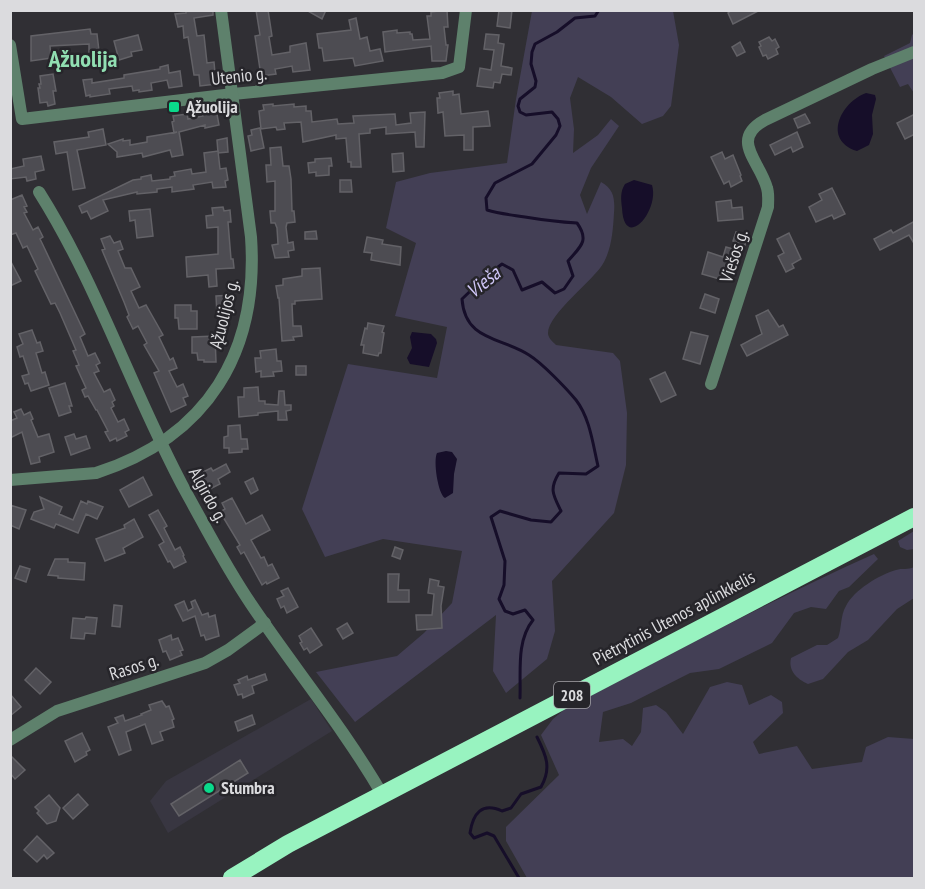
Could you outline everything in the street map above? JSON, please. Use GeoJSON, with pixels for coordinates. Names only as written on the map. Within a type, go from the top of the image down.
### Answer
{"type":"FeatureCollection","features":[{"type":"Feature","properties":{"kind":"highway","name":"Pietrytinis Utenos aplinkkelis"},"geometry":{"type":"LineString","coordinates":[[232,879],[288,844],[382,794],[915,517]]}},
{"type":"Feature","properties":{"kind":"street","name":"Ąžuolijos g."},"geometry":{"type":"LineString","coordinates":[[10,480],[96,473],[161,444],[202,409],[225,374],[234,354],[250,297],[253,262],[221,10]]}},
{"type":"Feature","properties":{"kind":"street","name":"Utenio g."},"geometry":{"type":"LineString","coordinates":[[10,45],[22,119],[233,94],[442,73],[459,67],[466,10]]}},
{"type":"Feature","properties":{"kind":"street","name":"Viešos g."},"geometry":{"type":"LineString","coordinates":[[711,384],[768,207],[767,188],[748,149],[747,139],[750,131],[755,125],[765,120],[872,69],[915,52]]}},
{"type":"Feature","properties":{"kind":"street","name":"Algirdo g."},"geometry":{"type":"LineString","coordinates":[[39,192],[60,225],[161,444],[210,534],[250,603],[369,772],[382,794]]}},
{"type":"Feature","properties":{"kind":"street","name":"Rasos g."},"geometry":{"type":"LineString","coordinates":[[10,740],[57,711],[205,663],[228,650],[265,623]]}},
{"type":"Feature","properties":{"kind":"shaded area"},"geometry":{"type":"Polygon","coordinates":[[[532,11],[673,11],[679,45],[671,106],[663,116],[642,124],[611,97],[578,77],[570,98],[574,129],[573,153],[598,135],[611,119],[619,126],[591,168],[580,195],[587,214],[601,182],[605,185],[611,191],[614,199],[613,225],[604,262],[555,317],[548,334],[556,345],[613,353],[620,361],[627,413],[626,465],[614,513],[552,581],[555,631],[547,659],[506,693],[493,671],[496,615],[355,722],[316,672],[397,656],[424,633],[452,603],[462,551],[383,539],[325,557],[302,509],[348,364],[437,378],[447,327],[395,316],[416,243],[386,228],[396,182],[430,173],[507,163],[532,11]]]}},
{"type":"Feature","properties":{"kind":"shaded area"},"geometry":{"type":"Polygon","coordinates":[[[914,33],[914,93],[908,84],[900,87],[884,56],[910,43],[914,33]]]}},
{"type":"Feature","properties":{"kind":"shaded area"},"geometry":{"type":"Polygon","coordinates":[[[866,93],[875,95],[876,99],[872,115],[873,134],[869,145],[857,151],[846,146],[840,139],[839,121],[849,104],[866,93]]]}},
{"type":"Feature","properties":{"kind":"shaded area"},"geometry":{"type":"Polygon","coordinates":[[[634,180],[652,185],[653,195],[651,206],[641,223],[629,227],[624,221],[621,196],[625,184],[634,180]]]}},
{"type":"Feature","properties":{"kind":"shaded area"},"geometry":{"type":"Polygon","coordinates":[[[412,332],[431,334],[436,339],[437,343],[429,367],[410,364],[407,358],[412,348],[410,337],[412,332]]]}},
{"type":"Feature","properties":{"kind":"shaded area"},"geometry":{"type":"Polygon","coordinates":[[[452,452],[457,459],[453,493],[445,498],[438,484],[436,457],[437,453],[452,452]]]}},
{"type":"Feature","properties":{"kind":"shaded area"},"geometry":{"type":"Polygon","coordinates":[[[914,531],[914,549],[907,550],[900,547],[898,541],[914,531]]]}},
{"type":"Feature","properties":{"kind":"shaded area"},"geometry":{"type":"Polygon","coordinates":[[[874,554],[878,559],[849,587],[839,591],[826,609],[811,607],[794,613],[772,643],[719,669],[690,673],[631,703],[603,712],[599,742],[623,739],[632,746],[641,732],[643,708],[656,705],[666,712],[683,734],[710,687],[727,682],[742,685],[749,705],[771,695],[782,702],[783,713],[753,742],[759,754],[797,746],[812,769],[862,762],[866,747],[888,737],[914,739],[914,878],[527,878],[506,841],[506,827],[559,775],[541,735],[553,719],[565,709],[718,629],[874,554]]]}},
{"type":"Feature","properties":{"kind":"shaded area"},"geometry":{"type":"Polygon","coordinates":[[[914,567],[914,598],[897,609],[868,640],[848,652],[823,679],[808,684],[797,677],[792,671],[791,658],[817,645],[827,645],[838,638],[844,610],[855,594],[882,575],[914,567]]]}},
{"type":"Feature","properties":{"kind":"shaded area"},"geometry":{"type":"Polygon","coordinates":[[[311,699],[332,731],[168,833],[150,801],[166,781],[311,699]]]}},
{"type":"Feature","properties":{"kind":"building"},"geometry":{"type":"Polygon","coordinates":[[[186,10],[213,10],[213,15],[194,18],[197,36],[204,35],[207,63],[214,62],[216,84],[200,86],[199,75],[194,75],[188,37],[184,38],[183,26],[178,27],[175,14],[186,13],[186,10]]]}},
{"type":"Feature","properties":{"kind":"building"},"geometry":{"type":"Polygon","coordinates":[[[256,10],[268,10],[272,55],[290,52],[290,46],[306,43],[310,70],[293,72],[292,66],[275,69],[276,74],[261,76],[255,36],[260,35],[256,10]]]}},
{"type":"Feature","properties":{"kind":"building"},"geometry":{"type":"Polygon","coordinates":[[[306,10],[326,10],[322,19],[306,10]]]}},
{"type":"Feature","properties":{"kind":"building"},"geometry":{"type":"Polygon","coordinates":[[[447,10],[448,27],[444,27],[446,45],[448,45],[446,61],[432,61],[431,46],[385,52],[383,32],[397,30],[397,33],[410,32],[413,40],[430,39],[427,16],[431,16],[431,12],[447,10]]]}},
{"type":"Feature","properties":{"kind":"building"},"geometry":{"type":"Polygon","coordinates":[[[499,10],[512,10],[510,28],[497,26],[499,10]]]}},
{"type":"Feature","properties":{"kind":"building"},"geometry":{"type":"Polygon","coordinates":[[[732,10],[760,10],[733,24],[728,13],[732,10]]]}},
{"type":"Feature","properties":{"kind":"building"},"geometry":{"type":"Polygon","coordinates":[[[356,18],[360,39],[367,37],[370,51],[380,49],[383,61],[355,66],[353,58],[324,61],[317,34],[351,30],[349,20],[356,18]]]}},
{"type":"Feature","properties":{"kind":"building"},"geometry":{"type":"Polygon","coordinates":[[[90,29],[91,34],[97,34],[99,51],[89,52],[89,44],[50,46],[51,58],[31,61],[31,36],[90,29]]]}},
{"type":"Feature","properties":{"kind":"building"},"geometry":{"type":"Polygon","coordinates":[[[486,34],[499,35],[498,43],[504,44],[501,66],[512,68],[511,75],[502,74],[500,83],[494,82],[493,88],[477,86],[480,68],[491,70],[494,50],[484,49],[486,34]]]}},
{"type":"Feature","properties":{"kind":"building"},"geometry":{"type":"Polygon","coordinates":[[[138,35],[142,50],[131,52],[132,56],[119,60],[114,41],[138,35]]]}},
{"type":"Feature","properties":{"kind":"building"},"geometry":{"type":"Polygon","coordinates":[[[769,37],[772,41],[775,39],[779,47],[776,49],[778,54],[768,59],[766,55],[763,56],[759,42],[769,37]]]}},
{"type":"Feature","properties":{"kind":"building"},"geometry":{"type":"Polygon","coordinates":[[[740,42],[745,52],[737,56],[732,47],[740,42]]]}},
{"type":"Feature","properties":{"kind":"building"},"geometry":{"type":"Polygon","coordinates":[[[168,65],[169,73],[180,71],[182,86],[169,88],[167,80],[151,83],[152,90],[133,91],[132,86],[109,89],[110,94],[86,96],[83,80],[92,79],[92,83],[124,78],[124,75],[160,69],[168,65]]]}},
{"type":"Feature","properties":{"kind":"building"},"geometry":{"type":"Polygon","coordinates":[[[53,74],[56,91],[53,91],[55,104],[48,106],[47,102],[40,103],[38,88],[41,84],[40,76],[53,74]]]}},
{"type":"Feature","properties":{"kind":"building"},"geometry":{"type":"Polygon","coordinates":[[[453,91],[453,95],[459,94],[461,114],[488,111],[490,126],[473,127],[473,150],[464,150],[464,135],[445,136],[443,112],[438,113],[437,98],[440,98],[439,93],[453,91]]]}},
{"type":"Feature","properties":{"kind":"building"},"geometry":{"type":"Polygon","coordinates":[[[273,104],[273,106],[294,104],[294,107],[306,106],[306,111],[311,111],[312,122],[337,119],[338,124],[354,123],[353,116],[395,114],[396,125],[411,123],[410,113],[425,112],[424,147],[416,147],[415,132],[386,134],[386,127],[370,129],[370,133],[359,134],[361,167],[351,167],[351,162],[348,162],[346,138],[336,139],[336,135],[303,142],[301,122],[284,123],[285,129],[277,130],[276,127],[261,129],[259,111],[264,110],[263,105],[273,104]]]}},
{"type":"Feature","properties":{"kind":"building"},"geometry":{"type":"Polygon","coordinates":[[[216,109],[219,125],[205,128],[205,125],[179,132],[183,155],[172,157],[170,150],[143,157],[142,153],[117,157],[117,152],[108,144],[123,139],[123,141],[130,140],[130,145],[147,142],[147,137],[174,133],[173,116],[187,114],[188,119],[203,116],[202,112],[216,109]]]}},
{"type":"Feature","properties":{"kind":"building"},"geometry":{"type":"Polygon","coordinates":[[[805,114],[810,123],[798,128],[794,119],[805,114]]]}},
{"type":"Feature","properties":{"kind":"building"},"geometry":{"type":"Polygon","coordinates":[[[915,114],[915,134],[905,139],[897,123],[915,114]]]}},
{"type":"Feature","properties":{"kind":"building"},"geometry":{"type":"Polygon","coordinates":[[[260,128],[264,148],[251,151],[248,136],[252,135],[251,130],[260,128]]]}},
{"type":"Feature","properties":{"kind":"building"},"geometry":{"type":"Polygon","coordinates":[[[103,129],[106,145],[77,150],[85,188],[73,190],[67,152],[56,154],[54,142],[89,137],[88,132],[103,129]]]}},
{"type":"Feature","properties":{"kind":"building"},"geometry":{"type":"Polygon","coordinates":[[[797,132],[803,147],[793,152],[791,147],[775,155],[770,145],[797,132]]]}},
{"type":"Feature","properties":{"kind":"building"},"geometry":{"type":"Polygon","coordinates":[[[227,138],[228,152],[218,153],[217,140],[227,138]]]}},
{"type":"Feature","properties":{"kind":"building"},"geometry":{"type":"Polygon","coordinates":[[[281,147],[283,166],[289,166],[291,179],[292,211],[294,211],[295,222],[287,223],[286,227],[288,243],[293,242],[294,250],[288,251],[289,257],[275,258],[272,245],[278,244],[277,228],[275,223],[271,223],[270,211],[275,211],[275,181],[267,182],[266,165],[271,165],[270,148],[281,147]]]}},
{"type":"Feature","properties":{"kind":"building"},"geometry":{"type":"Polygon","coordinates":[[[218,151],[220,169],[226,168],[228,180],[225,181],[226,187],[213,188],[212,182],[193,185],[194,189],[172,192],[172,187],[157,189],[157,192],[137,194],[137,192],[103,200],[108,211],[91,219],[87,211],[82,213],[79,206],[133,180],[141,179],[141,177],[151,175],[152,181],[170,179],[175,176],[174,172],[191,169],[192,174],[206,172],[204,153],[218,151]]]}},
{"type":"Feature","properties":{"kind":"building"},"geometry":{"type":"Polygon","coordinates":[[[722,152],[725,159],[733,155],[741,175],[742,181],[731,187],[729,181],[724,184],[711,157],[722,152]]]}},
{"type":"Feature","properties":{"kind":"building"},"geometry":{"type":"Polygon","coordinates":[[[403,153],[404,171],[393,172],[392,154],[403,153]]]}},
{"type":"Feature","properties":{"kind":"building"},"geometry":{"type":"Polygon","coordinates":[[[41,156],[44,170],[35,172],[36,179],[27,181],[26,177],[10,179],[10,169],[24,166],[23,159],[41,156]]]}},
{"type":"Feature","properties":{"kind":"building"},"geometry":{"type":"Polygon","coordinates":[[[331,158],[332,166],[329,166],[329,175],[316,176],[316,172],[309,173],[308,163],[315,162],[315,159],[331,158]]]}},
{"type":"Feature","properties":{"kind":"building"},"geometry":{"type":"Polygon","coordinates":[[[340,180],[351,180],[352,192],[340,192],[340,180]]]}},
{"type":"Feature","properties":{"kind":"building"},"geometry":{"type":"Polygon","coordinates":[[[832,188],[845,214],[834,219],[832,215],[816,222],[809,207],[822,200],[819,194],[832,188]]]}},
{"type":"Feature","properties":{"kind":"building"},"geometry":{"type":"Polygon","coordinates":[[[22,195],[27,206],[24,207],[27,212],[24,213],[33,230],[38,227],[43,237],[40,239],[85,334],[80,337],[88,356],[95,353],[100,363],[96,365],[99,371],[94,373],[104,392],[110,389],[115,400],[111,408],[118,422],[124,419],[129,430],[125,432],[127,436],[117,441],[116,438],[110,441],[105,432],[108,431],[97,410],[88,396],[85,397],[82,390],[86,388],[76,366],[79,365],[73,351],[76,350],[55,303],[51,304],[35,271],[38,269],[27,246],[23,248],[16,233],[10,235],[10,200],[22,195]]]}},
{"type":"Feature","properties":{"kind":"building"},"geometry":{"type":"Polygon","coordinates":[[[731,200],[732,208],[742,207],[743,219],[718,221],[716,202],[731,200]]]}},
{"type":"Feature","properties":{"kind":"building"},"geometry":{"type":"Polygon","coordinates":[[[223,207],[224,211],[230,210],[231,222],[228,222],[231,259],[233,259],[234,268],[216,269],[217,286],[209,287],[208,275],[187,277],[186,257],[218,254],[218,227],[207,228],[206,216],[213,215],[212,208],[223,207]]]}},
{"type":"Feature","properties":{"kind":"building"},"geometry":{"type":"Polygon","coordinates":[[[150,209],[153,236],[137,238],[135,220],[130,221],[129,211],[150,209]]]}},
{"type":"Feature","properties":{"kind":"building"},"geometry":{"type":"Polygon","coordinates":[[[915,221],[915,245],[909,235],[880,250],[874,239],[891,230],[893,233],[915,221]]]}},
{"type":"Feature","properties":{"kind":"building"},"geometry":{"type":"Polygon","coordinates":[[[316,231],[317,239],[305,239],[305,232],[316,231]]]}},
{"type":"Feature","properties":{"kind":"building"},"geometry":{"type":"Polygon","coordinates":[[[736,232],[748,236],[745,245],[733,241],[736,232]]]}},
{"type":"Feature","properties":{"kind":"building"},"geometry":{"type":"Polygon","coordinates":[[[789,233],[801,259],[792,264],[794,268],[786,272],[778,256],[784,253],[777,239],[789,233]]]}},
{"type":"Feature","properties":{"kind":"building"},"geometry":{"type":"Polygon","coordinates":[[[110,236],[114,243],[120,241],[123,249],[118,251],[125,268],[131,268],[140,287],[131,291],[139,308],[146,305],[163,335],[159,337],[170,360],[173,358],[177,368],[169,371],[177,387],[183,384],[188,396],[183,398],[186,405],[171,412],[154,373],[159,371],[144,345],[147,343],[138,326],[133,329],[127,317],[129,315],[102,250],[105,249],[101,239],[110,236]]]}},
{"type":"Feature","properties":{"kind":"building"},"geometry":{"type":"Polygon","coordinates":[[[367,237],[383,240],[382,244],[401,247],[400,265],[371,260],[372,253],[364,252],[367,237]]]}},
{"type":"Feature","properties":{"kind":"building"},"geometry":{"type":"Polygon","coordinates":[[[726,247],[737,250],[732,264],[728,263],[723,280],[702,274],[708,252],[723,257],[726,247]]]}},
{"type":"Feature","properties":{"kind":"building"},"geometry":{"type":"Polygon","coordinates":[[[10,260],[21,281],[10,286],[10,260]]]}},
{"type":"Feature","properties":{"kind":"building"},"geometry":{"type":"Polygon","coordinates":[[[320,268],[322,299],[295,301],[295,304],[292,304],[293,326],[301,326],[302,336],[293,337],[294,340],[282,341],[276,286],[283,285],[283,279],[302,276],[302,269],[320,268]]]}},
{"type":"Feature","properties":{"kind":"building"},"geometry":{"type":"Polygon","coordinates":[[[705,294],[719,299],[715,313],[700,308],[705,294]]]}},
{"type":"Feature","properties":{"kind":"building"},"geometry":{"type":"Polygon","coordinates":[[[232,295],[233,314],[217,315],[216,296],[232,295]]]}},
{"type":"Feature","properties":{"kind":"building"},"geometry":{"type":"Polygon","coordinates":[[[175,305],[191,305],[191,311],[197,311],[197,329],[179,329],[178,318],[175,318],[175,305]]]}},
{"type":"Feature","properties":{"kind":"building"},"geometry":{"type":"Polygon","coordinates":[[[768,310],[779,327],[783,325],[788,335],[747,356],[741,345],[762,334],[756,316],[768,310]]]}},
{"type":"Feature","properties":{"kind":"building"},"geometry":{"type":"Polygon","coordinates":[[[368,323],[384,326],[381,353],[378,356],[363,353],[364,345],[361,345],[368,323]]]}},
{"type":"Feature","properties":{"kind":"building"},"geometry":{"type":"Polygon","coordinates":[[[32,330],[43,351],[36,353],[42,373],[45,372],[49,385],[31,391],[22,376],[29,374],[23,356],[20,357],[17,347],[23,344],[19,334],[32,330]]]}},
{"type":"Feature","properties":{"kind":"building"},"geometry":{"type":"Polygon","coordinates":[[[691,332],[708,336],[700,364],[683,359],[691,332]]]}},
{"type":"Feature","properties":{"kind":"building"},"geometry":{"type":"Polygon","coordinates":[[[215,336],[216,362],[198,360],[197,353],[192,353],[192,337],[215,336]]]}},
{"type":"Feature","properties":{"kind":"building"},"geometry":{"type":"Polygon","coordinates":[[[276,349],[277,361],[281,361],[282,371],[273,372],[274,376],[261,377],[261,371],[256,372],[255,358],[261,358],[260,351],[276,349]]]}},
{"type":"Feature","properties":{"kind":"building"},"geometry":{"type":"Polygon","coordinates":[[[296,366],[306,366],[306,375],[296,375],[296,366]]]}},
{"type":"Feature","properties":{"kind":"building"},"geometry":{"type":"Polygon","coordinates":[[[665,372],[676,395],[661,402],[650,379],[665,372]]]}},
{"type":"Feature","properties":{"kind":"building"},"geometry":{"type":"Polygon","coordinates":[[[65,383],[72,406],[69,406],[71,412],[59,416],[49,388],[65,383]]]}},
{"type":"Feature","properties":{"kind":"building"},"geometry":{"type":"Polygon","coordinates":[[[258,387],[259,401],[265,401],[265,404],[278,405],[279,391],[284,391],[285,405],[291,405],[291,410],[286,411],[287,420],[278,420],[278,411],[239,417],[238,397],[244,397],[244,388],[258,387]]]}},
{"type":"Feature","properties":{"kind":"building"},"geometry":{"type":"Polygon","coordinates":[[[21,409],[24,415],[30,412],[38,437],[49,434],[54,452],[39,457],[40,462],[31,464],[22,432],[10,438],[10,421],[17,418],[14,412],[21,409]]]}},
{"type":"Feature","properties":{"kind":"building"},"geometry":{"type":"Polygon","coordinates":[[[240,425],[241,439],[247,439],[248,449],[229,453],[229,448],[224,448],[224,437],[228,436],[228,426],[240,425]]]}},
{"type":"Feature","properties":{"kind":"building"},"geometry":{"type":"Polygon","coordinates":[[[74,434],[76,439],[86,436],[90,448],[71,455],[65,437],[74,434]]]}},
{"type":"Feature","properties":{"kind":"building"},"geometry":{"type":"Polygon","coordinates":[[[226,464],[230,472],[218,479],[220,484],[210,489],[201,473],[211,468],[213,471],[226,464]]]}},
{"type":"Feature","properties":{"kind":"building"},"geometry":{"type":"Polygon","coordinates":[[[143,477],[152,495],[129,507],[120,490],[143,477]]]}},
{"type":"Feature","properties":{"kind":"building"},"geometry":{"type":"Polygon","coordinates":[[[253,478],[258,490],[251,494],[245,482],[253,478]]]}},
{"type":"Feature","properties":{"kind":"building"},"geometry":{"type":"Polygon","coordinates":[[[40,497],[62,507],[59,514],[73,520],[81,501],[87,504],[88,501],[103,507],[97,519],[86,514],[78,533],[56,524],[54,528],[31,519],[34,512],[44,509],[40,497]]]}},
{"type":"Feature","properties":{"kind":"building"},"geometry":{"type":"Polygon","coordinates":[[[232,498],[246,524],[262,515],[270,530],[251,540],[268,566],[272,564],[279,578],[267,584],[266,582],[262,585],[244,552],[241,554],[237,547],[240,545],[220,512],[225,509],[222,503],[232,498]]]}},
{"type":"Feature","properties":{"kind":"building"},"geometry":{"type":"Polygon","coordinates":[[[10,505],[26,510],[19,529],[10,525],[10,505]]]}},
{"type":"Feature","properties":{"kind":"building"},"geometry":{"type":"Polygon","coordinates":[[[158,510],[167,526],[164,528],[175,550],[180,547],[186,562],[174,568],[159,545],[164,542],[149,515],[158,510]]]}},
{"type":"Feature","properties":{"kind":"building"},"geometry":{"type":"Polygon","coordinates":[[[134,519],[143,537],[123,548],[125,553],[105,561],[96,539],[125,528],[124,525],[134,519]]]}},
{"type":"Feature","properties":{"kind":"building"},"geometry":{"type":"Polygon","coordinates":[[[395,547],[403,550],[400,559],[392,556],[395,547]]]}},
{"type":"Feature","properties":{"kind":"building"},"geometry":{"type":"Polygon","coordinates":[[[55,559],[85,563],[84,580],[48,575],[55,559]]]}},
{"type":"Feature","properties":{"kind":"building"},"geometry":{"type":"Polygon","coordinates":[[[20,566],[30,569],[26,582],[15,578],[20,566]]]}},
{"type":"Feature","properties":{"kind":"building"},"geometry":{"type":"Polygon","coordinates":[[[388,574],[399,574],[398,590],[409,590],[409,602],[388,602],[388,574]]]}},
{"type":"Feature","properties":{"kind":"building"},"geometry":{"type":"Polygon","coordinates":[[[430,579],[439,581],[438,586],[444,587],[441,606],[442,628],[417,630],[416,615],[432,615],[434,594],[428,593],[430,579]]]}},
{"type":"Feature","properties":{"kind":"building"},"geometry":{"type":"Polygon","coordinates":[[[288,588],[298,607],[287,613],[284,606],[281,608],[277,599],[284,596],[281,591],[288,588]]]}},
{"type":"Feature","properties":{"kind":"building"},"geometry":{"type":"Polygon","coordinates":[[[195,600],[202,615],[208,613],[209,617],[215,615],[219,636],[206,640],[204,635],[201,636],[195,616],[183,621],[175,605],[184,601],[188,611],[193,608],[191,602],[195,600]]]}},
{"type":"Feature","properties":{"kind":"building"},"geometry":{"type":"Polygon","coordinates":[[[114,605],[122,606],[120,627],[112,626],[114,605]]]}},
{"type":"Feature","properties":{"kind":"building"},"geometry":{"type":"Polygon","coordinates":[[[86,617],[97,618],[95,634],[85,633],[84,639],[71,638],[73,618],[85,619],[86,617]]]}},
{"type":"Feature","properties":{"kind":"building"},"geometry":{"type":"Polygon","coordinates":[[[347,623],[353,633],[343,639],[337,629],[347,623]]]}},
{"type":"Feature","properties":{"kind":"building"},"geometry":{"type":"Polygon","coordinates":[[[311,628],[322,645],[310,653],[307,648],[304,650],[299,636],[311,628]]]}},
{"type":"Feature","properties":{"kind":"building"},"geometry":{"type":"Polygon","coordinates":[[[171,635],[172,640],[178,638],[183,650],[180,651],[182,655],[170,660],[166,651],[163,652],[159,640],[171,635]]]}},
{"type":"Feature","properties":{"kind":"building"},"geometry":{"type":"Polygon","coordinates":[[[36,668],[51,682],[40,694],[25,680],[36,668]]]}},
{"type":"Feature","properties":{"kind":"building"},"geometry":{"type":"Polygon","coordinates":[[[265,674],[267,680],[252,686],[254,693],[243,698],[242,694],[238,695],[234,685],[240,683],[238,680],[247,676],[248,680],[265,674]]]}},
{"type":"Feature","properties":{"kind":"building"},"geometry":{"type":"Polygon","coordinates":[[[10,694],[21,707],[10,716],[10,694]]]}},
{"type":"Feature","properties":{"kind":"building"},"geometry":{"type":"Polygon","coordinates":[[[162,701],[166,707],[169,706],[174,719],[172,720],[174,727],[160,732],[163,740],[152,744],[145,724],[126,732],[131,750],[119,755],[108,727],[118,723],[115,718],[123,715],[125,721],[142,715],[151,710],[149,705],[162,701]]]}},
{"type":"Feature","properties":{"kind":"building"},"geometry":{"type":"Polygon","coordinates":[[[252,715],[255,724],[238,731],[235,722],[252,715]]]}},
{"type":"Feature","properties":{"kind":"building"},"geometry":{"type":"Polygon","coordinates":[[[82,733],[90,750],[86,752],[87,755],[75,762],[65,741],[82,733]]]}},
{"type":"Feature","properties":{"kind":"building"},"geometry":{"type":"Polygon","coordinates":[[[10,755],[25,770],[15,779],[10,773],[10,755]]]}},
{"type":"Feature","properties":{"kind":"building","name":"Stumbra"},"geometry":{"type":"Polygon","coordinates":[[[240,760],[248,773],[179,816],[171,804],[240,760]]]}},
{"type":"Feature","properties":{"kind":"building"},"geometry":{"type":"Polygon","coordinates":[[[78,794],[88,805],[73,819],[63,808],[78,794]]]}},
{"type":"Feature","properties":{"kind":"building"},"geometry":{"type":"Polygon","coordinates":[[[49,795],[60,808],[56,821],[47,824],[37,813],[39,811],[35,807],[49,795]]]}},
{"type":"Feature","properties":{"kind":"building"},"geometry":{"type":"Polygon","coordinates":[[[37,836],[54,853],[47,859],[44,855],[37,862],[24,850],[37,836]]]}},
{"type":"Feature","properties":{"kind":"waterway","name":"Vieša"},"geometry":{"type":"LineString","coordinates":[[520,698],[522,647],[533,620],[525,610],[513,614],[505,611],[499,599],[504,585],[505,561],[491,517],[500,511],[531,520],[551,522],[561,511],[553,492],[559,473],[586,474],[598,466],[588,423],[576,400],[554,376],[529,355],[477,330],[465,313],[462,299],[502,264],[513,270],[522,290],[542,282],[555,293],[564,289],[573,276],[568,261],[580,248],[583,239],[577,223],[487,210],[486,198],[495,183],[532,164],[556,135],[560,126],[552,112],[526,115],[520,112],[518,106],[520,99],[535,87],[536,81],[531,64],[535,44],[557,32],[575,18],[595,16],[599,10]]}},
{"type":"Feature","properties":{"kind":"waterway","name":"Vieša"},"geometry":{"type":"LineString","coordinates":[[519,878],[494,836],[487,833],[474,838],[470,833],[473,820],[480,811],[489,808],[502,811],[511,808],[521,794],[541,787],[547,768],[537,737]]}},
{"type":"Feature","properties":{"kind":"place","name":"Ąžuolija"},"geometry":{"type":"Point","coordinates":[174,107]}},
{"type":"Feature","properties":{"kind":"place","name":"Stumbra"},"geometry":{"type":"Point","coordinates":[209,788]}},
{"type":"Feature","properties":{"kind":"district","name":"Ąžuolija"},"geometry":{"type":"Point","coordinates":[83,59]}}]}
